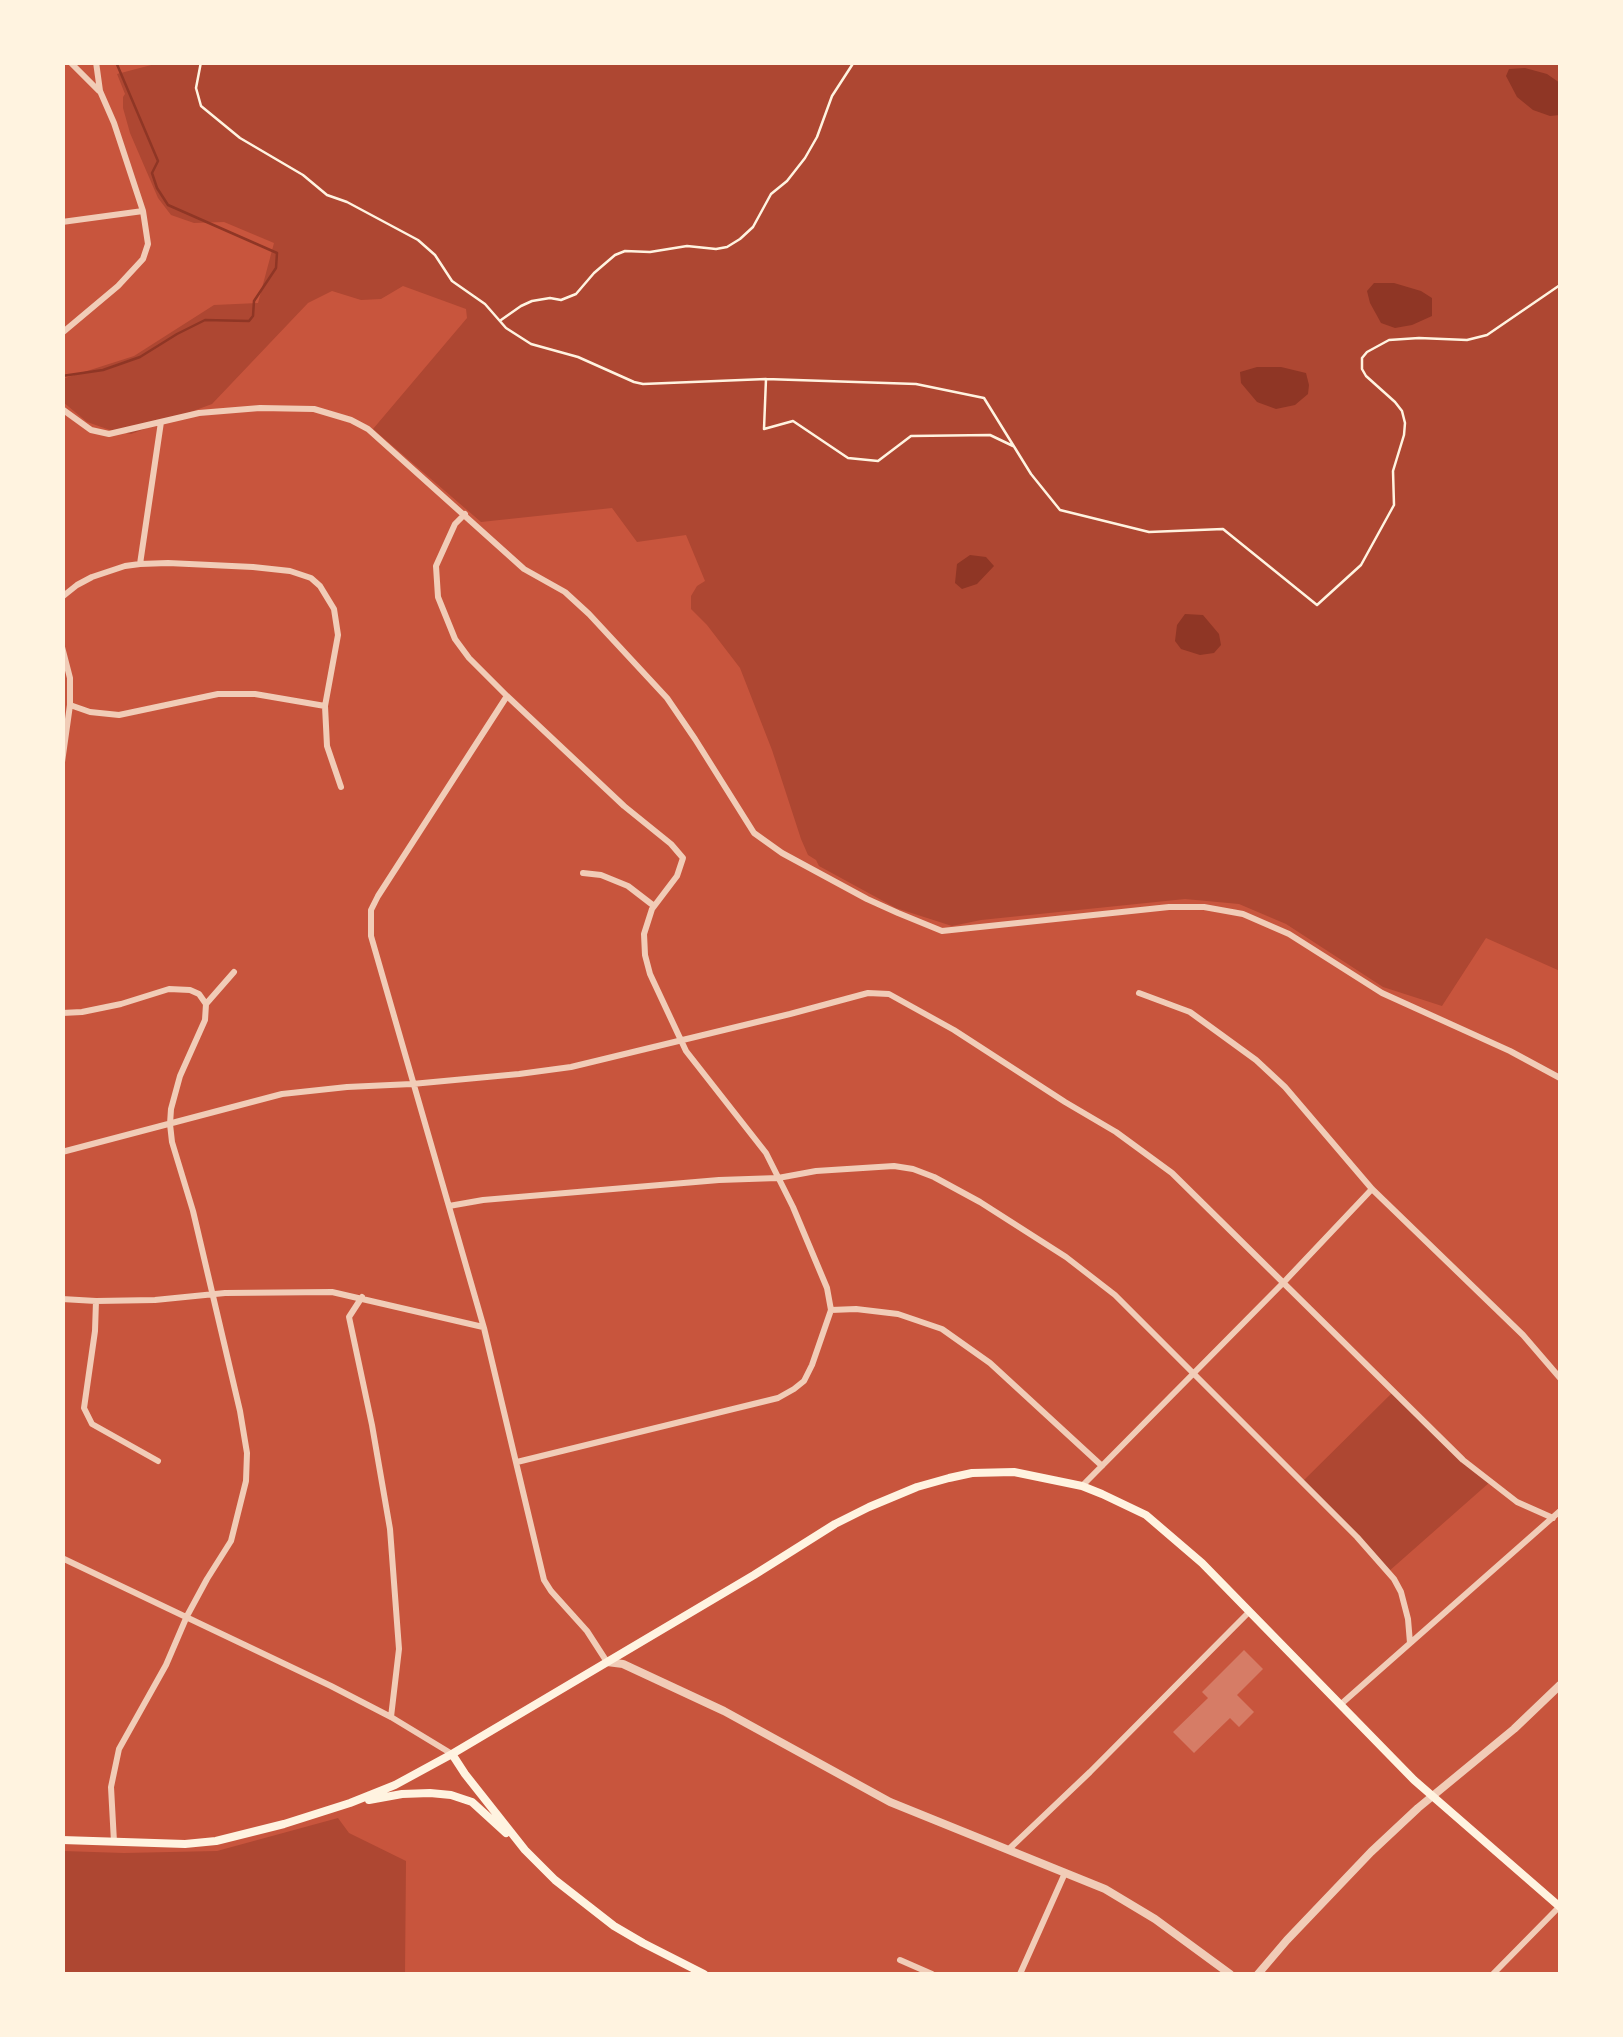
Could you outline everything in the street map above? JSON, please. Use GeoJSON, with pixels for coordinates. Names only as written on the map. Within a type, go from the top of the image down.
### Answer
{"type":"FeatureCollection","features":[{"type":"Feature","properties":{"kind":"main road"},"geometry":{"type":"LineString","coordinates":[[350,1804],[452,1754],[835,1524],[890,1496],[948,1478],[995,1471],[1032,1474],[1082,1486],[1146,1515],[1202,1563],[1433,1796],[1560,1906]]}},
{"type":"Feature","properties":{"kind":"main road"},"geometry":{"type":"LineString","coordinates":[[452,1754],[525,1850]]}},
{"type":"Feature","properties":{"kind":"main road"},"geometry":{"type":"LineString","coordinates":[[62,1840],[114,1844],[216,1841],[350,1804],[402,1794],[451,1795],[472,1802],[572,1895],[614,1926],[704,1974]]}},
{"type":"Feature","properties":{"kind":"street"},"geometry":{"type":"LineString","coordinates":[[70,62],[100,92]]}},
{"type":"Feature","properties":{"kind":"street"},"geometry":{"type":"LineString","coordinates":[[62,334],[118,286],[143,259],[148,244],[143,211],[100,92],[96,62]]}},
{"type":"Feature","properties":{"kind":"street"},"geometry":{"type":"LineString","coordinates":[[62,222],[143,211]]}},
{"type":"Feature","properties":{"kind":"street"},"geometry":{"type":"LineString","coordinates":[[62,409],[91,430],[109,434],[230,408],[314,410],[350,420],[376,434],[524,569],[565,592],[589,614],[666,698],[754,833],[867,899],[942,932],[1169,906],[1243,914],[1289,934],[1382,993],[1526,1058],[1560,1078]]}},
{"type":"Feature","properties":{"kind":"street"},"geometry":{"type":"LineString","coordinates":[[140,564],[161,421]]}},
{"type":"Feature","properties":{"kind":"street"},"geometry":{"type":"LineString","coordinates":[[465,514],[455,524],[436,566],[438,596],[455,640],[508,696],[683,858],[676,876],[654,906],[644,934],[645,955],[680,1041],[756,1140],[778,1178],[827,1288],[831,1310],[804,1381],[778,1398],[517,1462]]}},
{"type":"Feature","properties":{"kind":"street"},"geometry":{"type":"LineString","coordinates":[[62,597],[92,577],[140,564],[290,570],[311,578],[334,609],[338,635],[325,706],[328,746],[341,787]]}},
{"type":"Feature","properties":{"kind":"street"},"geometry":{"type":"LineString","coordinates":[[62,647],[70,678],[62,762]]}},
{"type":"Feature","properties":{"kind":"street"},"geometry":{"type":"LineString","coordinates":[[70,705],[90,712],[119,714],[218,694],[254,694],[325,706]]}},
{"type":"Feature","properties":{"kind":"street"},"geometry":{"type":"LineString","coordinates":[[508,696],[383,887],[371,910],[371,936],[484,1328],[544,1580],[587,1630],[607,1662],[624,1664],[724,1711],[890,1802],[1105,1889],[1138,1907],[1230,1974]]}},
{"type":"Feature","properties":{"kind":"street"},"geometry":{"type":"LineString","coordinates":[[583,874],[600,875],[628,886],[654,906]]}},
{"type":"Feature","properties":{"kind":"street"},"geometry":{"type":"LineString","coordinates":[[114,1844],[111,1787],[119,1749],[166,1665],[187,1616],[231,1541],[246,1481],[247,1453],[213,1294],[170,1124],[180,1076],[205,1020],[206,1004],[234,972]]}},
{"type":"Feature","properties":{"kind":"street"},"geometry":{"type":"LineString","coordinates":[[62,1013],[121,1004],[169,989],[190,990],[206,1004]]}},
{"type":"Feature","properties":{"kind":"street"},"geometry":{"type":"LineString","coordinates":[[62,1152],[282,1094],[571,1066],[868,994],[890,994],[1116,1132],[1172,1172],[1463,1460],[1517,1502],[1552,1518]]}},
{"type":"Feature","properties":{"kind":"street"},"geometry":{"type":"LineString","coordinates":[[1138,994],[1190,1012],[1256,1060],[1372,1189],[1523,1336],[1560,1378]]}},
{"type":"Feature","properties":{"kind":"street"},"geometry":{"type":"LineString","coordinates":[[449,1206],[894,1166],[934,1177],[980,1202],[1094,1277],[1357,1536],[1401,1592],[1410,1643]]}},
{"type":"Feature","properties":{"kind":"street"},"geometry":{"type":"LineString","coordinates":[[1082,1486],[1372,1189]]}},
{"type":"Feature","properties":{"kind":"street"},"geometry":{"type":"LineString","coordinates":[[62,1299],[155,1300],[213,1294],[332,1292],[484,1328]]}},
{"type":"Feature","properties":{"kind":"street"},"geometry":{"type":"LineString","coordinates":[[362,1298],[349,1317],[372,1425],[394,1566],[399,1649],[391,1717]]}},
{"type":"Feature","properties":{"kind":"street"},"geometry":{"type":"LineString","coordinates":[[96,1301],[84,1408],[92,1424],[158,1462]]}},
{"type":"Feature","properties":{"kind":"street"},"geometry":{"type":"LineString","coordinates":[[831,1310],[898,1314],[942,1330],[990,1363],[1102,1466]]}},
{"type":"Feature","properties":{"kind":"street"},"geometry":{"type":"LineString","coordinates":[[1340,1706],[1560,1511]]}},
{"type":"Feature","properties":{"kind":"street"},"geometry":{"type":"LineString","coordinates":[[62,1558],[391,1717],[452,1754]]}},
{"type":"Feature","properties":{"kind":"street"},"geometry":{"type":"LineString","coordinates":[[1008,1850],[1249,1612]]}},
{"type":"Feature","properties":{"kind":"street"},"geometry":{"type":"LineString","coordinates":[[1258,1974],[1334,1890],[1433,1796],[1560,1686]]}},
{"type":"Feature","properties":{"kind":"street"},"geometry":{"type":"LineString","coordinates":[[1020,1974],[1065,1873]]}},
{"type":"Feature","properties":{"kind":"street"},"geometry":{"type":"LineString","coordinates":[[1493,1974],[1560,1906]]}},
{"type":"Feature","properties":{"kind":"street"},"geometry":{"type":"LineString","coordinates":[[900,1960],[932,1974]]}},
{"type":"Feature","properties":{"kind":"path"},"geometry":{"type":"LineString","coordinates":[[201,62],[196,88],[201,106],[240,138],[303,175],[326,195],[418,240],[452,281],[531,344],[578,357],[643,384],[766,379],[916,384],[984,398],[1031,474],[1060,510],[1149,532],[1223,529],[1317,604],[1361,566],[1394,504],[1393,471],[1405,423],[1395,402],[1362,369],[1366,352],[1388,340],[1467,340],[1487,335],[1560,285]]}},
{"type":"Feature","properties":{"kind":"path"},"geometry":{"type":"LineString","coordinates":[[500,321],[532,302],[561,300],[576,294],[614,255],[625,251],[650,252],[687,246],[716,249],[740,239],[753,228],[771,194],[787,182],[805,158],[832,96],[854,62]]}},
{"type":"Feature","properties":{"kind":"path"},"geometry":{"type":"LineString","coordinates":[[766,379],[764,429],[793,420],[848,458],[878,461],[911,436],[990,436],[1014,447]]}},
{"type":"Feature","properties":{"kind":"shaded area"},"geometry":{"type":"Polygon","coordinates":[[[159,63],[1560,63],[1560,971],[1486,938],[1442,1006],[1383,987],[1286,924],[1239,904],[1185,899],[952,926],[896,908],[819,866],[808,855],[801,839],[740,668],[691,609],[691,596],[705,581],[686,535],[637,542],[612,508],[481,522],[373,429],[467,318],[466,309],[403,286],[381,299],[361,300],[332,291],[308,303],[212,404],[131,434],[87,422],[63,402],[62,379],[134,356],[214,305],[258,303],[274,243],[224,222],[194,223],[171,215],[158,198],[130,133],[123,108],[125,94],[117,74],[159,63]]]}},
{"type":"Feature","properties":{"kind":"shaded area"},"geometry":{"type":"Polygon","coordinates":[[[1525,68],[1547,74],[1560,83],[1560,115],[1533,110],[1517,97],[1506,76],[1509,69],[1525,68]]]}},
{"type":"Feature","properties":{"kind":"shaded area"},"geometry":{"type":"Polygon","coordinates":[[[1374,283],[1394,283],[1421,291],[1432,298],[1432,316],[1395,328],[1381,323],[1367,291],[1374,283]]]}},
{"type":"Feature","properties":{"kind":"shaded area"},"geometry":{"type":"Polygon","coordinates":[[[1257,367],[1306,373],[1308,394],[1295,405],[1276,409],[1257,402],[1241,383],[1240,372],[1257,367]]]}},
{"type":"Feature","properties":{"kind":"shaded area"},"geometry":{"type":"Polygon","coordinates":[[[970,555],[986,557],[994,566],[977,584],[962,589],[955,583],[957,564],[970,555]]]}},
{"type":"Feature","properties":{"kind":"shaded area"},"geometry":{"type":"Polygon","coordinates":[[[1185,614],[1203,615],[1219,634],[1221,645],[1214,653],[1200,655],[1181,649],[1175,641],[1177,625],[1185,614]]]}},
{"type":"Feature","properties":{"kind":"shaded area"},"geometry":{"type":"Polygon","coordinates":[[[1394,1391],[1490,1482],[1388,1572],[1302,1482],[1394,1391]]]}},
{"type":"Feature","properties":{"kind":"shaded area"},"geometry":{"type":"Polygon","coordinates":[[[338,1818],[349,1833],[406,1861],[405,1974],[63,1974],[63,1851],[217,1851],[338,1818]]]}},
{"type":"Feature","properties":{"kind":"building"},"geometry":{"type":"Polygon","coordinates":[[[1244,1650],[1263,1669],[1237,1695],[1254,1712],[1239,1727],[1230,1718],[1194,1753],[1173,1732],[1208,1698],[1202,1692],[1244,1650]]]}},
{"type":"Feature","properties":{"kind":"waterway"},"geometry":{"type":"LineString","coordinates":[[62,376],[103,370],[140,357],[205,320],[249,321],[254,301],[276,268],[277,253],[168,205],[152,173],[158,161],[116,62]]}}]}
